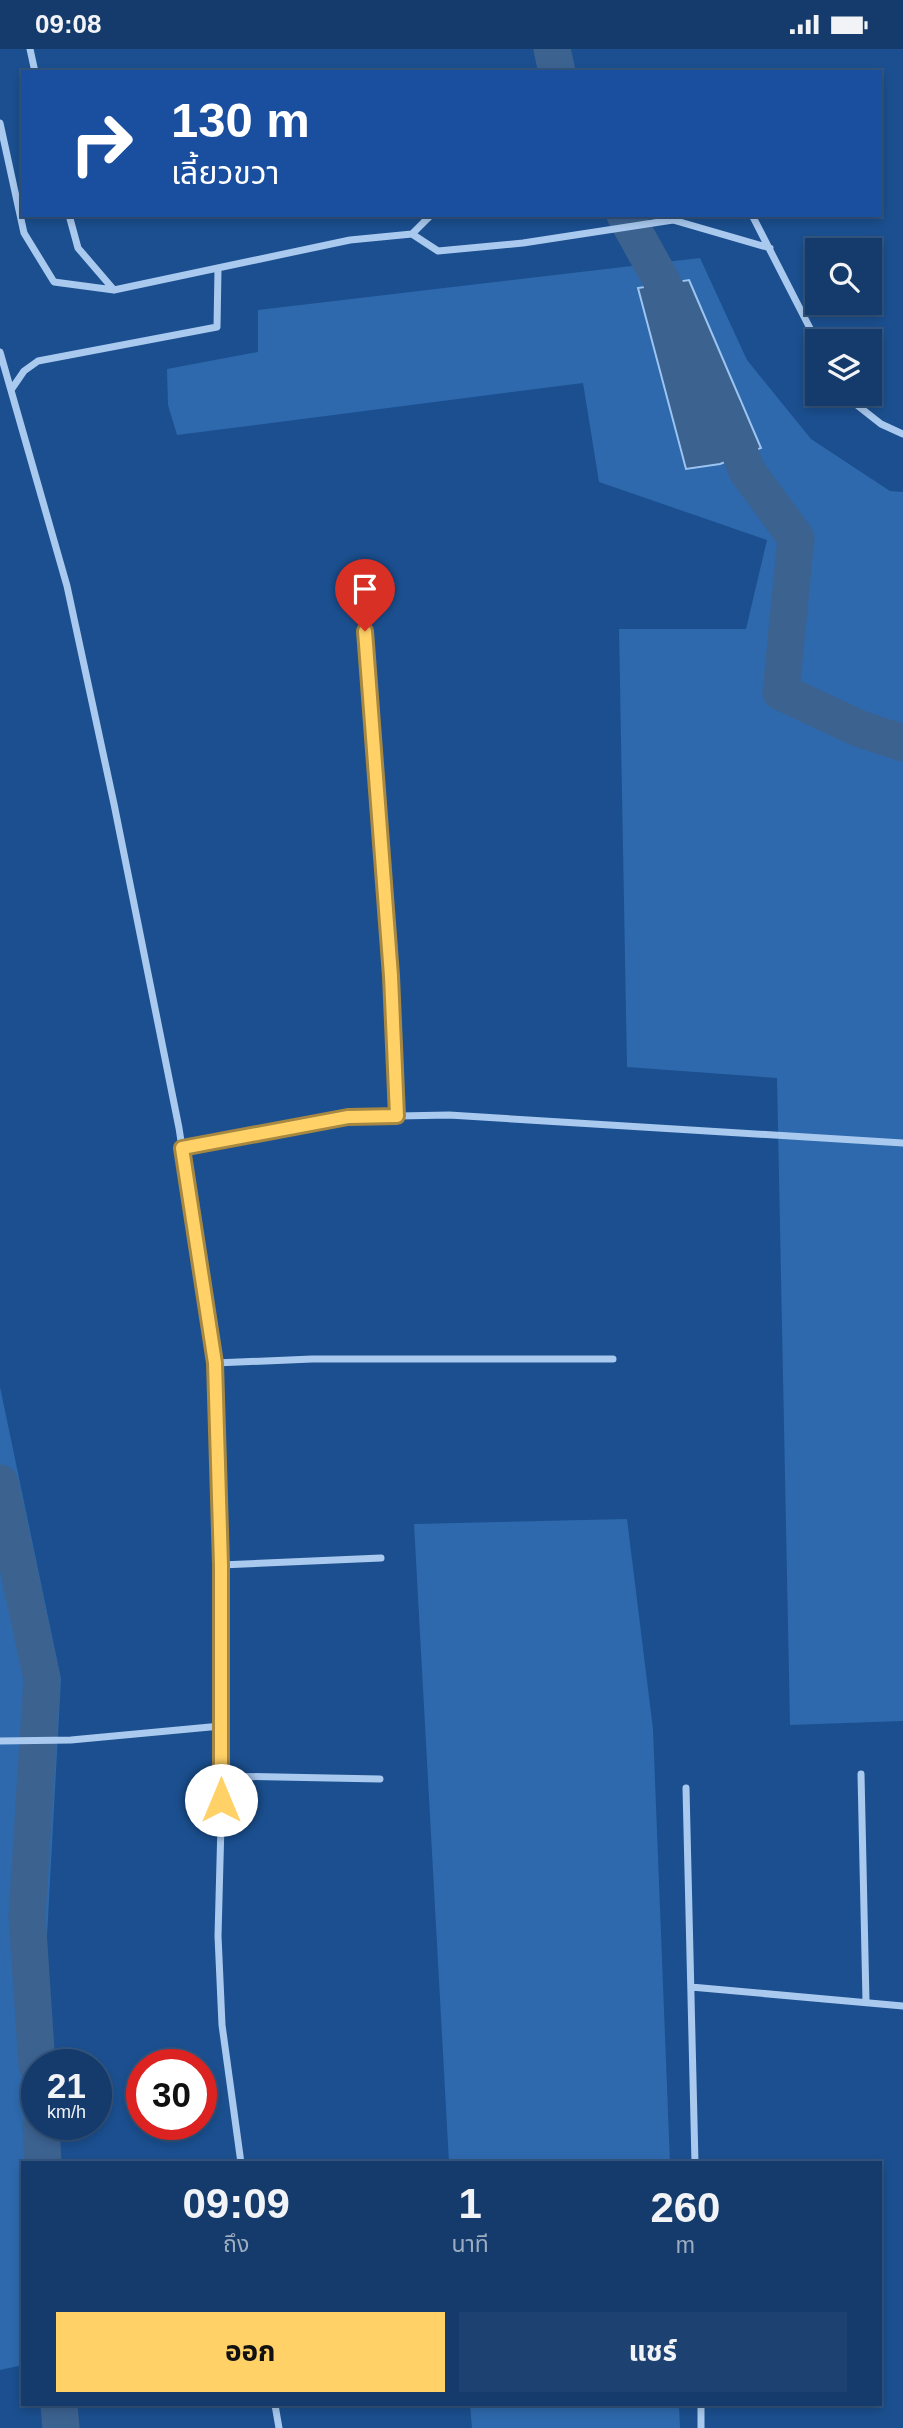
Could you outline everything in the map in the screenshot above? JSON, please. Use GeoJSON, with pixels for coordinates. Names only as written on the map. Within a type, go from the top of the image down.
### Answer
{"type":"FeatureCollection","features":[{"type":"Feature","properties":{"kind":"street"},"geometry":{"type":"LineString","coordinates":[[30,49],[35,70]]}},
{"type":"Feature","properties":{"kind":"street"},"geometry":{"type":"LineString","coordinates":[[0,123],[24,233],[54,282],[114,290],[350,240],[412,234],[438,251],[523,243],[673,220],[770,249]]}},
{"type":"Feature","properties":{"kind":"street"},"geometry":{"type":"LineString","coordinates":[[70,217],[78,248],[114,290]]}},
{"type":"Feature","properties":{"kind":"street"},"geometry":{"type":"LineString","coordinates":[[412,234],[429,217]]}},
{"type":"Feature","properties":{"kind":"street"},"geometry":{"type":"LineString","coordinates":[[753,217],[810,329]]}},
{"type":"Feature","properties":{"kind":"street"},"geometry":{"type":"LineString","coordinates":[[11,390],[24,371],[38,361],[216,327],[218,269]]}},
{"type":"Feature","properties":{"kind":"street"},"geometry":{"type":"LineString","coordinates":[[0,352],[66,586],[114,804],[182,1148],[215,1363],[221,1565],[218,1936],[222,2025],[241,2161]]}},
{"type":"Feature","properties":{"kind":"street"},"geometry":{"type":"LineString","coordinates":[[858,406],[881,424],[903,434]]}},
{"type":"Feature","properties":{"kind":"street"},"geometry":{"type":"LineString","coordinates":[[365,631],[391,976],[397,1116]]}},
{"type":"Feature","properties":{"kind":"street"},"geometry":{"type":"LineString","coordinates":[[182,1148],[348,1117],[449,1115],[903,1143]]}},
{"type":"Feature","properties":{"kind":"street"},"geometry":{"type":"LineString","coordinates":[[215,1363],[312,1359],[613,1359]]}},
{"type":"Feature","properties":{"kind":"street"},"geometry":{"type":"LineString","coordinates":[[221,1565],[381,1557]]}},
{"type":"Feature","properties":{"kind":"street"},"geometry":{"type":"LineString","coordinates":[[0,1741],[71,1740],[220,1726]]}},
{"type":"Feature","properties":{"kind":"street"},"geometry":{"type":"LineString","coordinates":[[861,1774],[866,2001]]}},
{"type":"Feature","properties":{"kind":"street"},"geometry":{"type":"LineString","coordinates":[[221,1776],[380,1779]]}},
{"type":"Feature","properties":{"kind":"street"},"geometry":{"type":"LineString","coordinates":[[686,1788],[695,2161]]}},
{"type":"Feature","properties":{"kind":"street"},"geometry":{"type":"LineString","coordinates":[[691,1987],[903,2006]]}},
{"type":"Feature","properties":{"kind":"street"},"geometry":{"type":"LineString","coordinates":[[275,2406],[279,2428]]}},
{"type":"Feature","properties":{"kind":"street"},"geometry":{"type":"LineString","coordinates":[[701,2406],[701,2428]]}},
{"type":"Feature","properties":{"kind":"shaded area"},"geometry":{"type":"Polygon","coordinates":[[[700,258],[747,360],[811,439],[890,491],[903,492],[903,1721],[790,1725],[777,1078],[627,1067],[619,629],[746,629],[767,540],[599,482],[583,383],[177,435],[168,405],[167,369],[258,352],[258,310],[700,258]]]}},
{"type":"Feature","properties":{"kind":"shaded area"},"geometry":{"type":"Polygon","coordinates":[[[689,280],[761,448],[720,464],[686,469],[638,288],[689,280]]]}},
{"type":"Feature","properties":{"kind":"shaded area"},"geometry":{"type":"Polygon","coordinates":[[[0,1387],[61,1679],[41,2049],[21,2049],[21,2140],[41,2140],[42,2161],[21,2161],[21,2365],[0,2370],[0,1387]]]}},
{"type":"Feature","properties":{"kind":"shaded area"},"geometry":{"type":"Polygon","coordinates":[[[627,1519],[653,1729],[670,2161],[449,2161],[414,1524],[627,1519]]]}},
{"type":"Feature","properties":{"kind":"shaded area"},"geometry":{"type":"Polygon","coordinates":[[[470,2406],[679,2406],[680,2428],[472,2428],[470,2406]]]}},
{"type":"Feature","properties":{"kind":"waterway"},"geometry":{"type":"LineString","coordinates":[[552,49],[557,70]]}},
{"type":"Feature","properties":{"kind":"waterway"},"geometry":{"type":"LineString","coordinates":[[626,217],[687,327]]}},
{"type":"Feature","properties":{"kind":"waterway"},"geometry":{"type":"LineString","coordinates":[[723,409],[747,471],[796,538],[781,692],[860,729],[903,743]]}},
{"type":"Feature","properties":{"kind":"waterway"},"geometry":{"type":"LineString","coordinates":[[0,1483],[42,1679],[27,1915],[36,2049]]}},
{"type":"Feature","properties":{"kind":"waterway"},"geometry":{"type":"LineString","coordinates":[[42,2140],[43,2161]]}},
{"type":"Feature","properties":{"kind":"waterway"},"geometry":{"type":"LineString","coordinates":[[59,2406],[61,2428]]}},
{"type":"Feature","properties":{"kind":"route"},"geometry":{"type":"LineString","coordinates":[[221,1800],[221,1565],[215,1363],[182,1148],[348,1117],[397,1116],[391,976],[365,631]]}}]}
